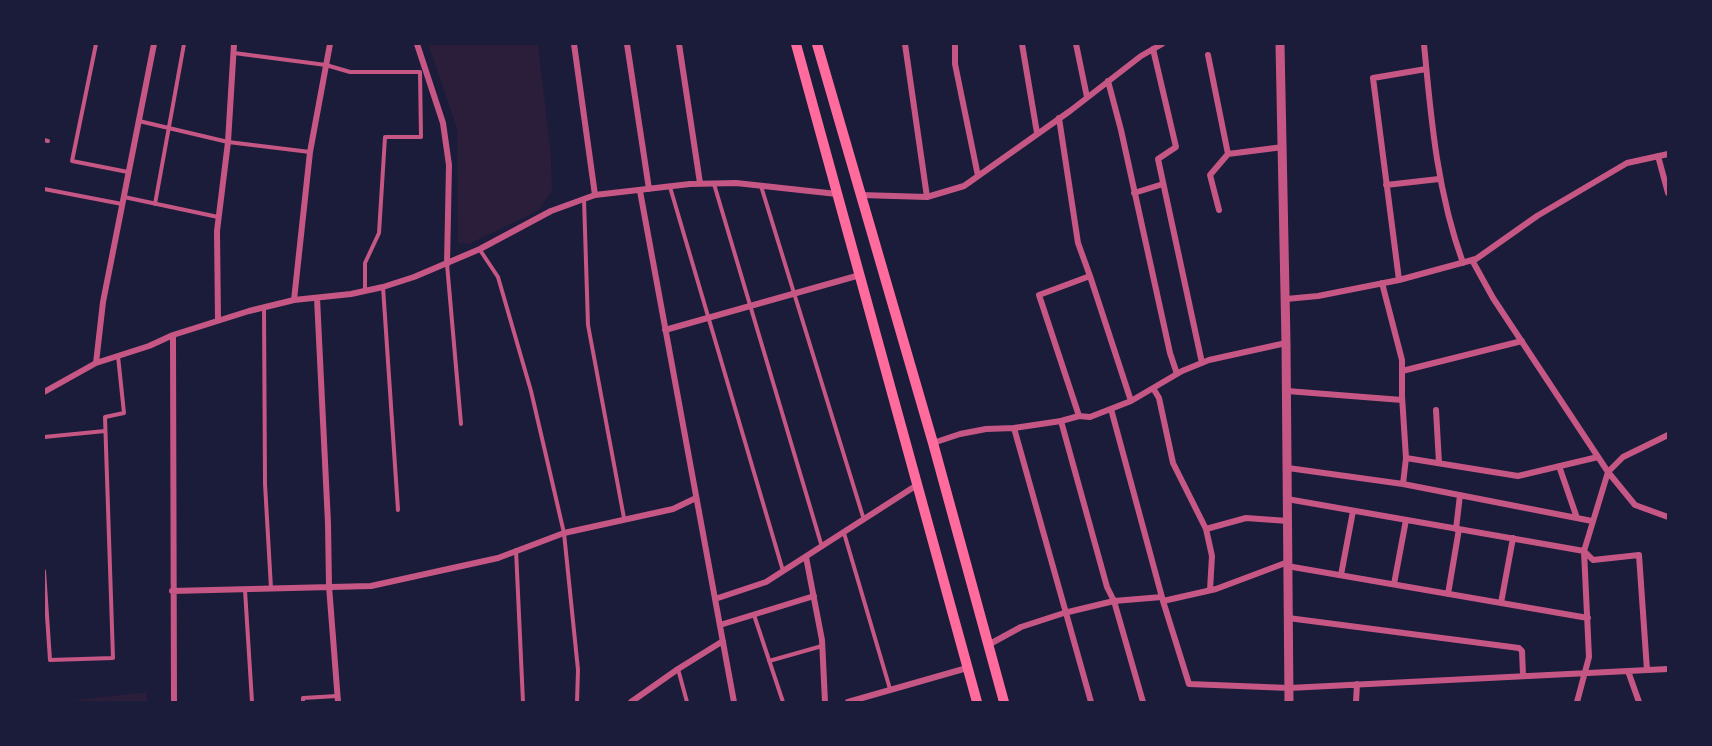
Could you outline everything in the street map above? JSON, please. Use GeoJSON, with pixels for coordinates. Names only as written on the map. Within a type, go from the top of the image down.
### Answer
{"type":"FeatureCollection","features":[{"type":"Feature","properties":{"kind":"main road"},"geometry":{"type":"LineString","coordinates":[[796,44],[977,702]]}},
{"type":"Feature","properties":{"kind":"main road"},"geometry":{"type":"LineString","coordinates":[[817,44],[933,443],[1004,702]]}},
{"type":"Feature","properties":{"kind":"street"},"geometry":{"type":"LineString","coordinates":[[96,363],[103,302],[154,44]]}},
{"type":"Feature","properties":{"kind":"street"},"geometry":{"type":"LineString","coordinates":[[218,320],[217,231],[228,142],[234,44]]}},
{"type":"Feature","properties":{"kind":"street"},"geometry":{"type":"LineString","coordinates":[[294,300],[310,152],[330,44]]}},
{"type":"Feature","properties":{"kind":"street"},"geometry":{"type":"LineString","coordinates":[[417,44],[423,71],[443,123],[449,165],[447,264]]}},
{"type":"Feature","properties":{"kind":"street"},"geometry":{"type":"LineString","coordinates":[[573,44],[595,195]]}},
{"type":"Feature","properties":{"kind":"street"},"geometry":{"type":"LineString","coordinates":[[627,44],[649,189]]}},
{"type":"Feature","properties":{"kind":"street"},"geometry":{"type":"LineString","coordinates":[[679,44],[700,183]]}},
{"type":"Feature","properties":{"kind":"street"},"geometry":{"type":"LineString","coordinates":[[905,44],[927,197]]}},
{"type":"Feature","properties":{"kind":"street"},"geometry":{"type":"LineString","coordinates":[[954,44],[955,64],[978,176]]}},
{"type":"Feature","properties":{"kind":"street"},"geometry":{"type":"LineString","coordinates":[[1022,44],[1037,133]]}},
{"type":"Feature","properties":{"kind":"street"},"geometry":{"type":"LineString","coordinates":[[1076,44],[1087,98]]}},
{"type":"Feature","properties":{"kind":"street"},"geometry":{"type":"LineString","coordinates":[[860,195],[927,197],[964,186],[1162,44]]}},
{"type":"Feature","properties":{"kind":"street"},"geometry":{"type":"LineString","coordinates":[[1280,44],[1286,299],[1289,702]]}},
{"type":"Feature","properties":{"kind":"street"},"geometry":{"type":"LineString","coordinates":[[1424,44],[1439,179],[1463,263]]}},
{"type":"Feature","properties":{"kind":"street"},"geometry":{"type":"LineString","coordinates":[[1153,49],[1176,147],[1158,159],[1202,363]]}},
{"type":"Feature","properties":{"kind":"street"},"geometry":{"type":"LineString","coordinates":[[1208,55],[1228,154]]}},
{"type":"Feature","properties":{"kind":"street"},"geometry":{"type":"LineString","coordinates":[[1399,280],[1373,78],[1426,69]]}},
{"type":"Feature","properties":{"kind":"street"},"geometry":{"type":"LineString","coordinates":[[1108,81],[1170,353],[1177,374]]}},
{"type":"Feature","properties":{"kind":"street"},"geometry":{"type":"LineString","coordinates":[[1059,118],[1078,243],[1131,401]]}},
{"type":"Feature","properties":{"kind":"street"},"geometry":{"type":"LineString","coordinates":[[1219,210],[1210,175],[1228,154],[1283,147]]}},
{"type":"Feature","properties":{"kind":"street"},"geometry":{"type":"LineString","coordinates":[[1286,299],[1318,296],[1399,280],[1472,260],[1537,216],[1627,163],[1668,154]]}},
{"type":"Feature","properties":{"kind":"street"},"geometry":{"type":"LineString","coordinates":[[1658,156],[1668,193]]}},
{"type":"Feature","properties":{"kind":"street"},"geometry":{"type":"LineString","coordinates":[[1386,185],[1439,179]]}},
{"type":"Feature","properties":{"kind":"street"},"geometry":{"type":"LineString","coordinates":[[44,392],[96,363],[218,320],[294,300],[383,287],[447,264],[542,215],[595,195],[700,183],[736,183],[838,194]]}},
{"type":"Feature","properties":{"kind":"street"},"geometry":{"type":"LineString","coordinates":[[1134,193],[1163,184]]}},
{"type":"Feature","properties":{"kind":"street"},"geometry":{"type":"LineString","coordinates":[[640,191],[734,702]]}},
{"type":"Feature","properties":{"kind":"street"},"geometry":{"type":"LineString","coordinates":[[1472,260],[1493,298],[1608,472],[1635,505],[1668,517]]}},
{"type":"Feature","properties":{"kind":"street"},"geometry":{"type":"LineString","coordinates":[[665,330],[860,275]]}},
{"type":"Feature","properties":{"kind":"street"},"geometry":{"type":"LineString","coordinates":[[1079,416],[1039,295],[1090,276]]}},
{"type":"Feature","properties":{"kind":"street"},"geometry":{"type":"LineString","coordinates":[[1382,283],[1402,360],[1406,458],[1403,484]]}},
{"type":"Feature","properties":{"kind":"street"},"geometry":{"type":"LineString","coordinates":[[317,298],[328,511],[329,586],[337,699]]}},
{"type":"Feature","properties":{"kind":"street"},"geometry":{"type":"LineString","coordinates":[[173,335],[174,702]]}},
{"type":"Feature","properties":{"kind":"street"},"geometry":{"type":"LineString","coordinates":[[1402,371],[1522,341]]}},
{"type":"Feature","properties":{"kind":"street"},"geometry":{"type":"LineString","coordinates":[[933,443],[960,434],[986,429],[1014,428],[1079,416],[1090,417],[1131,401],[1177,374],[1202,363],[1286,343]]}},
{"type":"Feature","properties":{"kind":"street"},"geometry":{"type":"LineString","coordinates":[[1153,388],[1159,398],[1173,463],[1206,529],[1212,556],[1210,590]]}},
{"type":"Feature","properties":{"kind":"street"},"geometry":{"type":"LineString","coordinates":[[1287,391],[1402,400]]}},
{"type":"Feature","properties":{"kind":"street"},"geometry":{"type":"LineString","coordinates":[[1111,409],[1163,599],[1189,684],[1289,688],[1668,669]]}},
{"type":"Feature","properties":{"kind":"street"},"geometry":{"type":"LineString","coordinates":[[1436,410],[1439,463]]}},
{"type":"Feature","properties":{"kind":"street"},"geometry":{"type":"LineString","coordinates":[[1061,421],[1107,587],[1114,601],[1143,702]]}},
{"type":"Feature","properties":{"kind":"street"},"geometry":{"type":"LineString","coordinates":[[1014,428],[1064,614],[1091,702]]}},
{"type":"Feature","properties":{"kind":"street"},"geometry":{"type":"LineString","coordinates":[[1577,702],[1589,657],[1584,551],[1608,472],[1623,457],[1668,435]]}},
{"type":"Feature","properties":{"kind":"street"},"geometry":{"type":"LineString","coordinates":[[1406,458],[1518,476],[1598,457]]}},
{"type":"Feature","properties":{"kind":"street"},"geometry":{"type":"LineString","coordinates":[[1559,466],[1578,518]]}},
{"type":"Feature","properties":{"kind":"street"},"geometry":{"type":"LineString","coordinates":[[1288,468],[1403,484],[1592,521]]}},
{"type":"Feature","properties":{"kind":"street"},"geometry":{"type":"LineString","coordinates":[[715,599],[766,582],[918,485]]}},
{"type":"Feature","properties":{"kind":"street"},"geometry":{"type":"LineString","coordinates":[[1448,594],[1458,529],[1460,495]]}},
{"type":"Feature","properties":{"kind":"street"},"geometry":{"type":"LineString","coordinates":[[172,591],[371,585],[498,558],[564,533],[673,509],[696,498]]}},
{"type":"Feature","properties":{"kind":"street"},"geometry":{"type":"LineString","coordinates":[[1287,499],[1584,551],[1593,560],[1639,555],[1647,670]]}},
{"type":"Feature","properties":{"kind":"street"},"geometry":{"type":"LineString","coordinates":[[1341,575],[1353,511]]}},
{"type":"Feature","properties":{"kind":"street"},"geometry":{"type":"LineString","coordinates":[[1206,529],[1246,518],[1288,521]]}},
{"type":"Feature","properties":{"kind":"street"},"geometry":{"type":"LineString","coordinates":[[1394,584],[1406,520]]}},
{"type":"Feature","properties":{"kind":"street"},"geometry":{"type":"LineString","coordinates":[[1500,603],[1513,538]]}},
{"type":"Feature","properties":{"kind":"street"},"geometry":{"type":"LineString","coordinates":[[806,557],[822,646],[825,702]]}},
{"type":"Feature","properties":{"kind":"street"},"geometry":{"type":"LineString","coordinates":[[988,645],[1021,627],[1064,614],[1114,601],[1163,599],[1210,590],[1287,564],[1587,618]]}},
{"type":"Feature","properties":{"kind":"street"},"geometry":{"type":"LineString","coordinates":[[720,625],[814,596]]}},
{"type":"Feature","properties":{"kind":"street"},"geometry":{"type":"LineString","coordinates":[[1288,618],[1519,648],[1522,651],[1523,675]]}},
{"type":"Feature","properties":{"kind":"street"},"geometry":{"type":"LineString","coordinates":[[631,702],[723,641]]}},
{"type":"Feature","properties":{"kind":"street"},"geometry":{"type":"LineString","coordinates":[[848,702],[967,668]]}},
{"type":"Feature","properties":{"kind":"street"},"geometry":{"type":"LineString","coordinates":[[1628,671],[1639,702]]}},
{"type":"Feature","properties":{"kind":"street"},"geometry":{"type":"LineString","coordinates":[[1356,702],[1357,684]]}},
{"type":"Feature","properties":{"kind":"lane"},"geometry":{"type":"LineString","coordinates":[[96,44],[72,161],[129,172]]}},
{"type":"Feature","properties":{"kind":"lane"},"geometry":{"type":"LineString","coordinates":[[154,204],[184,44]]}},
{"type":"Feature","properties":{"kind":"lane"},"geometry":{"type":"LineString","coordinates":[[234,53],[326,65],[350,72],[423,71],[421,137],[385,137],[379,233],[365,263],[365,291]]}},
{"type":"Feature","properties":{"kind":"lane"},"geometry":{"type":"LineString","coordinates":[[139,121],[228,142],[310,152]]}},
{"type":"Feature","properties":{"kind":"lane"},"geometry":{"type":"LineString","coordinates":[[713,183],[822,547]]}},
{"type":"Feature","properties":{"kind":"lane"},"geometry":{"type":"LineString","coordinates":[[761,185],[864,521]]}},
{"type":"Feature","properties":{"kind":"lane"},"geometry":{"type":"LineString","coordinates":[[670,187],[783,572]]}},
{"type":"Feature","properties":{"kind":"lane"},"geometry":{"type":"LineString","coordinates":[[44,189],[154,204],[218,217]]}},
{"type":"Feature","properties":{"kind":"lane"},"geometry":{"type":"LineString","coordinates":[[584,199],[588,324],[624,518]]}},
{"type":"Feature","properties":{"kind":"lane"},"geometry":{"type":"LineString","coordinates":[[480,249],[498,277],[531,391],[564,533],[578,670],[577,702]]}},
{"type":"Feature","properties":{"kind":"lane"},"geometry":{"type":"LineString","coordinates":[[447,264],[461,423]]}},
{"type":"Feature","properties":{"kind":"lane"},"geometry":{"type":"LineString","coordinates":[[383,287],[398,510]]}},
{"type":"Feature","properties":{"kind":"lane"},"geometry":{"type":"LineString","coordinates":[[264,307],[265,484],[271,588]]}},
{"type":"Feature","properties":{"kind":"lane"},"geometry":{"type":"LineString","coordinates":[[44,571],[51,660],[113,658],[105,417],[124,413],[118,356]]}},
{"type":"Feature","properties":{"kind":"lane"},"geometry":{"type":"LineString","coordinates":[[44,437],[105,431]]}},
{"type":"Feature","properties":{"kind":"lane"},"geometry":{"type":"LineString","coordinates":[[844,533],[890,690]]}},
{"type":"Feature","properties":{"kind":"lane"},"geometry":{"type":"LineString","coordinates":[[516,550],[523,702]]}},
{"type":"Feature","properties":{"kind":"lane"},"geometry":{"type":"LineString","coordinates":[[245,589],[252,702]]}},
{"type":"Feature","properties":{"kind":"lane"},"geometry":{"type":"LineString","coordinates":[[754,615],[783,702]]}},
{"type":"Feature","properties":{"kind":"lane"},"geometry":{"type":"LineString","coordinates":[[769,661],[822,646]]}},
{"type":"Feature","properties":{"kind":"lane"},"geometry":{"type":"LineString","coordinates":[[678,669],[687,702]]}},
{"type":"Feature","properties":{"kind":"lane"},"geometry":{"type":"LineString","coordinates":[[303,702],[303,698],[337,699]]}},
{"type":"Feature","properties":{"kind":"shaded area"},"geometry":{"type":"Polygon","coordinates":[[[428,44],[538,44],[551,156],[552,191],[539,210],[469,244],[458,243],[457,128],[428,44]]]}},
{"type":"Feature","properties":{"kind":"shaded area"},"geometry":{"type":"Polygon","coordinates":[[[146,692],[148,702],[61,702],[146,692]]]}}]}
